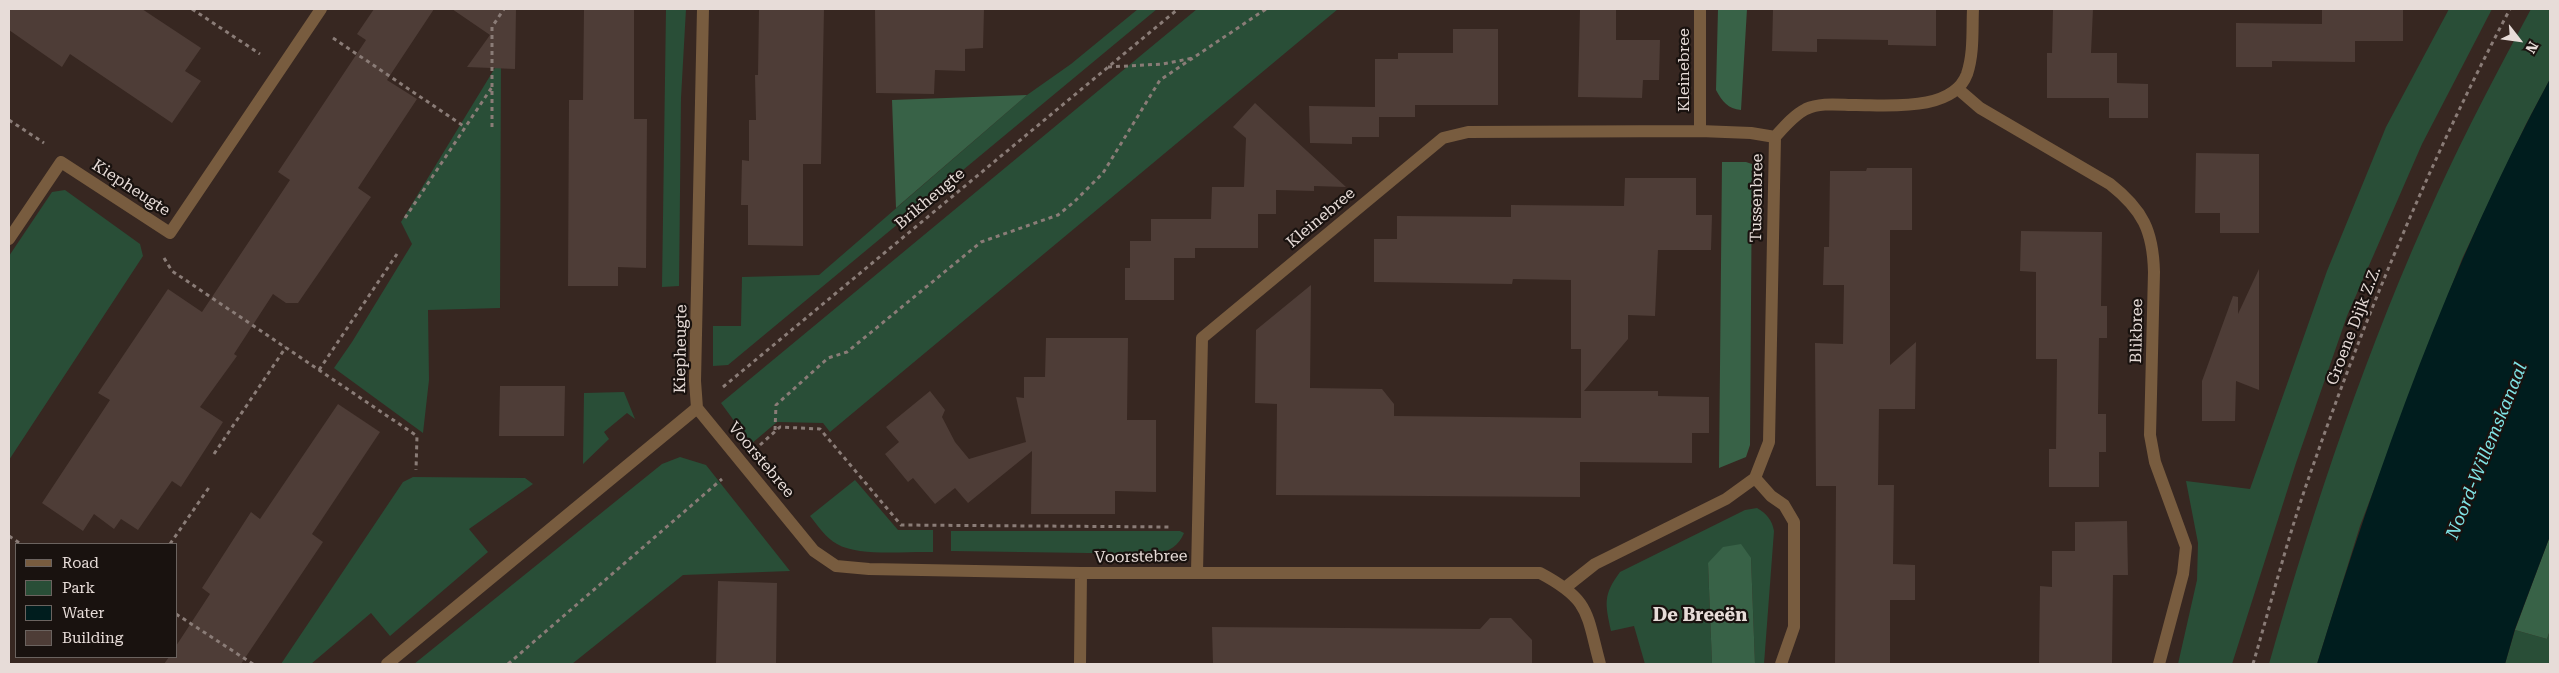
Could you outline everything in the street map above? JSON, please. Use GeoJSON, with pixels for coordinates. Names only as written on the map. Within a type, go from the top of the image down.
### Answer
{"type":"FeatureCollection","features":[{"type":"Feature","properties":{"kind":"street","name":"Kiepheugte"},"geometry":{"type":"LineString","coordinates":[[61,162],[170,233],[321,9]]}},
{"type":"Feature","properties":{"kind":"street","name":"Kiepheugte"},"geometry":{"type":"LineString","coordinates":[[388,664],[697,408],[695,381],[703,9]]}},
{"type":"Feature","properties":{"kind":"street","name":"Kleinebree"},"geometry":{"type":"LineString","coordinates":[[1700,9],[1700,131]]}},
{"type":"Feature","properties":{"kind":"street"},"geometry":{"type":"LineString","coordinates":[[1958,89],[1967,74],[1972,52],[1973,9]]}},
{"type":"Feature","properties":{"kind":"street","name":"Tussenbree"},"geometry":{"type":"LineString","coordinates":[[1755,478],[1769,442],[1775,137],[1791,120],[1807,109],[1830,104],[1906,106],[1938,99],[1958,89]]}},
{"type":"Feature","properties":{"kind":"street","name":"Blikbree"},"geometry":{"type":"LineString","coordinates":[[1958,89],[1980,108],[2110,184],[2129,199],[2142,214],[2154,252],[2150,435],[2155,462],[2186,547],[2184,574],[2159,664]]}},
{"type":"Feature","properties":{"kind":"street","name":"Kleinebree"},"geometry":{"type":"LineString","coordinates":[[1197,572],[1202,338],[1443,138],[1468,132],[1700,131],[1751,133],[1775,137]]}},
{"type":"Feature","properties":{"kind":"street"},"geometry":{"type":"LineString","coordinates":[[9,239],[61,162]]}},
{"type":"Feature","properties":{"kind":"street","name":"Voorstebree"},"geometry":{"type":"LineString","coordinates":[[697,408],[814,551],[836,566],[869,569],[1081,573],[1540,574],[1566,587],[1584,605],[1600,664]]}},
{"type":"Feature","properties":{"kind":"street"},"geometry":{"type":"LineString","coordinates":[[1566,587],[1595,564],[1726,499],[1755,478],[1771,496],[1784,505],[1794,522],[1794,627],[1780,664]]}},
{"type":"Feature","properties":{"kind":"street"},"geometry":{"type":"LineString","coordinates":[[1080,664],[1081,573]]}},
{"type":"Feature","properties":{"kind":"path"},"geometry":{"type":"LineString","coordinates":[[192,9],[282,68]]}},
{"type":"Feature","properties":{"kind":"path"},"geometry":{"type":"LineString","coordinates":[[492,127],[492,27],[504,9]]}},
{"type":"Feature","properties":{"kind":"path","name":"Brikheugte"},"geometry":{"type":"LineString","coordinates":[[697,408],[1178,9]]}},
{"type":"Feature","properties":{"kind":"path"},"geometry":{"type":"LineString","coordinates":[[775,430],[776,405],[828,358],[847,352],[981,242],[1058,215],[1074,202],[1103,173],[1160,80],[1266,9]]}},
{"type":"Feature","properties":{"kind":"path","name":"Groene Dijk Z.Z."},"geometry":{"type":"LineString","coordinates":[[2253,664],[2307,481],[2360,342],[2420,192],[2465,94],[2510,9]]}},
{"type":"Feature","properties":{"kind":"path"},"geometry":{"type":"LineString","coordinates":[[311,23],[465,127]]}},
{"type":"Feature","properties":{"kind":"path"},"geometry":{"type":"LineString","coordinates":[[1108,67],[1163,64],[1196,57]]}},
{"type":"Feature","properties":{"kind":"path"},"geometry":{"type":"LineString","coordinates":[[405,218],[492,87]]}},
{"type":"Feature","properties":{"kind":"path"},"geometry":{"type":"LineString","coordinates":[[9,120],[50,147],[61,162]]}},
{"type":"Feature","properties":{"kind":"path"},"geometry":{"type":"LineString","coordinates":[[170,233],[164,259],[172,271],[417,436],[416,470]]}},
{"type":"Feature","properties":{"kind":"path"},"geometry":{"type":"LineString","coordinates":[[319,370],[397,254]]}},
{"type":"Feature","properties":{"kind":"path"},"geometry":{"type":"LineString","coordinates":[[214,454],[286,347]]}},
{"type":"Feature","properties":{"kind":"path"},"geometry":{"type":"LineString","coordinates":[[508,664],[780,427],[820,429],[902,525],[1198,527]]}},
{"type":"Feature","properties":{"kind":"path"},"geometry":{"type":"LineString","coordinates":[[171,543],[210,486]]}},
{"type":"Feature","properties":{"kind":"path"},"geometry":{"type":"LineString","coordinates":[[9,536],[20,543]]}},
{"type":"Feature","properties":{"kind":"path"},"geometry":{"type":"LineString","coordinates":[[178,615],[253,664]]}},
{"type":"Feature","properties":{"kind":"green space"},"geometry":{"type":"Polygon","coordinates":[[[666,9],[686,9],[681,98],[679,286],[662,287],[666,9]]]}},
{"type":"Feature","properties":{"kind":"green space"},"geometry":{"type":"Polygon","coordinates":[[[1138,9],[1157,9],[728,365],[713,366],[713,326],[741,326],[742,277],[819,275],[1027,95],[1071,64],[1138,9]]]}},
{"type":"Feature","properties":{"kind":"green space"},"geometry":{"type":"Polygon","coordinates":[[[1197,9],[1338,9],[830,432],[823,423],[777,422],[751,444],[721,403],[1197,9]]]}},
{"type":"Feature","properties":{"kind":"green space"},"geometry":{"type":"Polygon","coordinates":[[[1718,9],[1747,9],[1741,110],[1726,104],[1716,90],[1718,9]]]}},
{"type":"Feature","properties":{"kind":"green space"},"geometry":{"type":"Polygon","coordinates":[[[2449,9],[2492,9],[2422,144],[2347,316],[2296,463],[2232,664],[2178,664],[2197,580],[2198,543],[2186,481],[2250,489],[2327,271],[2386,127],[2449,9]]]}},
{"type":"Feature","properties":{"kind":"green space"},"geometry":{"type":"Polygon","coordinates":[[[2531,9],[2550,9],[2550,79],[2526,124],[2462,259],[2360,526],[2317,664],[2269,664],[2324,485],[2365,367],[2388,309],[2448,170],[2531,9]]]}},
{"type":"Feature","properties":{"kind":"green space"},"geometry":{"type":"Polygon","coordinates":[[[501,58],[500,308],[428,310],[429,380],[423,433],[334,368],[412,244],[401,222],[501,58]]]}},
{"type":"Feature","properties":{"kind":"green space"},"geometry":{"type":"Polygon","coordinates":[[[1027,95],[896,208],[892,100],[1027,95]]]}},
{"type":"Feature","properties":{"kind":"green space"},"geometry":{"type":"Polygon","coordinates":[[[1722,162],[1746,162],[1752,164],[1750,445],[1746,457],[1719,468],[1722,162]]]}},
{"type":"Feature","properties":{"kind":"green space"},"geometry":{"type":"Polygon","coordinates":[[[65,190],[140,244],[143,256],[9,460],[9,256],[52,192],[65,190]]]}},
{"type":"Feature","properties":{"kind":"green space"},"geometry":{"type":"Polygon","coordinates":[[[624,392],[635,419],[627,413],[604,432],[609,439],[583,464],[584,393],[624,392]]]}},
{"type":"Feature","properties":{"kind":"green space"},"geometry":{"type":"Polygon","coordinates":[[[680,457],[706,465],[790,571],[683,575],[572,664],[414,664],[662,464],[680,457]]]}},
{"type":"Feature","properties":{"kind":"green space"},"geometry":{"type":"Polygon","coordinates":[[[413,477],[525,478],[533,484],[469,529],[488,552],[390,636],[371,613],[311,664],[281,664],[403,482],[413,477]]]}},
{"type":"Feature","properties":{"kind":"green space"},"geometry":{"type":"Polygon","coordinates":[[[855,480],[898,530],[933,530],[933,552],[858,551],[837,544],[822,532],[810,516],[855,480]]]}},
{"type":"Feature","properties":{"kind":"green space"},"geometry":{"type":"Polygon","coordinates":[[[1757,508],[1768,518],[1774,531],[1764,664],[1755,664],[1751,558],[1708,563],[1712,664],[1645,664],[1634,626],[1611,631],[1607,613],[1607,600],[1614,580],[1620,572],[1745,510],[1757,508]]]}},
{"type":"Feature","properties":{"kind":"green space"},"geometry":{"type":"Polygon","coordinates":[[[951,531],[1180,531],[1184,533],[1174,547],[1157,554],[951,551],[951,531]]]}},
{"type":"Feature","properties":{"kind":"green space"},"geometry":{"type":"Polygon","coordinates":[[[2550,536],[2550,630],[2547,639],[2515,630],[2550,536]]]}},
{"type":"Feature","properties":{"kind":"green space"},"geometry":{"type":"Polygon","coordinates":[[[1741,544],[1751,558],[1755,664],[1712,664],[1708,563],[1723,547],[1741,544]]]}},
{"type":"Feature","properties":{"kind":"green space"},"geometry":{"type":"Polygon","coordinates":[[[2515,630],[2547,639],[2550,630],[2550,664],[2505,664],[2515,630]]]}},
{"type":"Feature","properties":{"kind":"water","name":"Noord-Willemskanaal"},"geometry":{"type":"Polygon","coordinates":[[[2550,79],[2550,536],[2515,629],[2505,664],[2317,664],[2366,514],[2419,366],[2480,220],[2550,79]]]}},
{"type":"Feature","properties":{"kind":"building"},"geometry":{"type":"Polygon","coordinates":[[[9,9],[142,9],[201,48],[185,71],[201,81],[172,123],[70,54],[62,67],[9,30],[9,9]]]}},
{"type":"Feature","properties":{"kind":"building"},"geometry":{"type":"Polygon","coordinates":[[[374,9],[434,9],[387,80],[417,99],[358,188],[371,197],[298,303],[286,303],[273,294],[234,354],[237,356],[200,407],[223,422],[181,487],[172,481],[138,530],[121,519],[114,529],[94,514],[83,531],[42,503],[110,400],[98,393],[168,289],[202,312],[290,180],[278,172],[366,40],[357,34],[374,9]]]}},
{"type":"Feature","properties":{"kind":"building"},"geometry":{"type":"Polygon","coordinates":[[[452,9],[516,9],[515,69],[467,67],[490,35],[452,9]]]}},
{"type":"Feature","properties":{"kind":"building"},"geometry":{"type":"Polygon","coordinates":[[[584,9],[634,9],[634,119],[647,119],[646,268],[618,267],[618,286],[568,286],[569,100],[583,100],[584,9]]]}},
{"type":"Feature","properties":{"kind":"building"},"geometry":{"type":"Polygon","coordinates":[[[759,9],[824,9],[821,164],[803,164],[803,246],[748,245],[748,205],[741,205],[742,160],[749,161],[749,120],[756,120],[755,75],[758,75],[759,9]]]}},
{"type":"Feature","properties":{"kind":"building"},"geometry":{"type":"Polygon","coordinates":[[[875,9],[984,9],[983,48],[965,49],[965,71],[935,70],[934,94],[876,93],[875,9]]]}},
{"type":"Feature","properties":{"kind":"building"},"geometry":{"type":"Polygon","coordinates":[[[1580,9],[1616,9],[1616,40],[1660,40],[1659,80],[1643,80],[1642,98],[1578,97],[1580,9]]]}},
{"type":"Feature","properties":{"kind":"building"},"geometry":{"type":"Polygon","coordinates":[[[1773,9],[1936,9],[1936,46],[1888,45],[1888,40],[1817,39],[1817,52],[1772,51],[1773,9]]]}},
{"type":"Feature","properties":{"kind":"building"},"geometry":{"type":"Polygon","coordinates":[[[2053,9],[2093,9],[2091,53],[2117,53],[2117,83],[2148,84],[2148,118],[2109,118],[2109,98],[2047,98],[2047,53],[2052,53],[2053,9]]]}},
{"type":"Feature","properties":{"kind":"building"},"geometry":{"type":"Polygon","coordinates":[[[2322,9],[2403,9],[2403,41],[2355,41],[2355,62],[2272,61],[2272,67],[2236,67],[2236,23],[2322,24],[2322,9]]]}},
{"type":"Feature","properties":{"kind":"building"},"geometry":{"type":"Polygon","coordinates":[[[1453,29],[1498,29],[1498,105],[1415,105],[1415,117],[1379,117],[1379,137],[1352,137],[1352,144],[1310,143],[1309,106],[1375,107],[1375,59],[1398,59],[1398,53],[1453,53],[1453,29]]]}},
{"type":"Feature","properties":{"kind":"building"},"geometry":{"type":"Polygon","coordinates":[[[1255,103],[1346,187],[1314,186],[1314,191],[1276,190],[1276,214],[1258,214],[1258,248],[1195,248],[1195,258],[1174,258],[1174,300],[1125,300],[1125,268],[1130,268],[1130,241],[1151,241],[1151,219],[1211,219],[1212,187],[1244,187],[1246,138],[1233,127],[1255,103]]]}},
{"type":"Feature","properties":{"kind":"building"},"geometry":{"type":"Polygon","coordinates":[[[2196,153],[2259,154],[2259,233],[2220,233],[2220,213],[2195,213],[2196,153]]]}},
{"type":"Feature","properties":{"kind":"building"},"geometry":{"type":"Polygon","coordinates":[[[1867,168],[1912,168],[1912,230],[1890,230],[1890,365],[1916,342],[1915,409],[1879,409],[1878,485],[1894,485],[1893,564],[1915,565],[1915,600],[1890,600],[1890,664],[1835,664],[1836,486],[1816,486],[1815,343],[1843,344],[1844,285],[1823,285],[1824,247],[1829,247],[1830,171],[1866,171],[1867,168]]]}},
{"type":"Feature","properties":{"kind":"building"},"geometry":{"type":"Polygon","coordinates":[[[1625,178],[1696,178],[1696,215],[1712,215],[1711,250],[1658,250],[1655,316],[1628,315],[1628,339],[1584,391],[1658,391],[1658,396],[1709,397],[1709,433],[1692,433],[1692,463],[1580,462],[1580,497],[1276,495],[1277,404],[1255,403],[1256,330],[1311,285],[1310,388],[1382,389],[1394,404],[1394,416],[1581,418],[1581,349],[1571,349],[1571,280],[1513,279],[1512,284],[1374,282],[1374,239],[1397,239],[1397,216],[1511,217],[1511,205],[1624,206],[1625,178]]]}},
{"type":"Feature","properties":{"kind":"building"},"geometry":{"type":"Polygon","coordinates":[[[2021,231],[2102,232],[2101,306],[2107,306],[2107,338],[2099,338],[2098,414],[2106,414],[2106,452],[2099,452],[2099,487],[2049,487],[2049,449],[2056,449],[2057,359],[2036,359],[2036,272],[2020,271],[2021,231]]]}},
{"type":"Feature","properties":{"kind":"building"},"geometry":{"type":"Polygon","coordinates":[[[2259,269],[2259,390],[2236,381],[2235,421],[2202,421],[2202,381],[2233,296],[2238,297],[2238,314],[2259,269]]]}},
{"type":"Feature","properties":{"kind":"building"},"geometry":{"type":"Polygon","coordinates":[[[1046,338],[1128,338],[1127,420],[1156,420],[1156,492],[1115,491],[1115,514],[1031,514],[1032,451],[968,503],[955,488],[935,504],[913,478],[908,482],[885,454],[899,442],[886,427],[930,391],[945,410],[942,417],[955,442],[969,459],[1026,442],[1016,397],[1024,398],[1024,377],[1045,377],[1046,338]]]}},
{"type":"Feature","properties":{"kind":"building"},"geometry":{"type":"Polygon","coordinates":[[[500,386],[565,386],[564,436],[499,436],[500,386]]]}},
{"type":"Feature","properties":{"kind":"building"},"geometry":{"type":"Polygon","coordinates":[[[338,404],[380,432],[312,534],[323,542],[241,664],[164,664],[168,658],[178,658],[178,643],[210,594],[202,588],[251,512],[260,519],[338,404]]]}},
{"type":"Feature","properties":{"kind":"building"},"geometry":{"type":"Polygon","coordinates":[[[2127,521],[2128,575],[2113,575],[2112,663],[2039,664],[2040,586],[2052,587],[2052,551],[2075,551],[2075,522],[2127,521]]]}},
{"type":"Feature","properties":{"kind":"building"},"geometry":{"type":"Polygon","coordinates":[[[718,581],[777,583],[776,664],[716,664],[718,581]]]}},
{"type":"Feature","properties":{"kind":"building"},"geometry":{"type":"Polygon","coordinates":[[[1490,618],[1511,618],[1532,640],[1532,664],[1213,664],[1212,627],[1480,629],[1490,618]]]}},
{"type":"Feature","properties":{"kind":"district","name":"De Breeën"},"geometry":{"type":"Point","coordinates":[1700,616]}}]}
